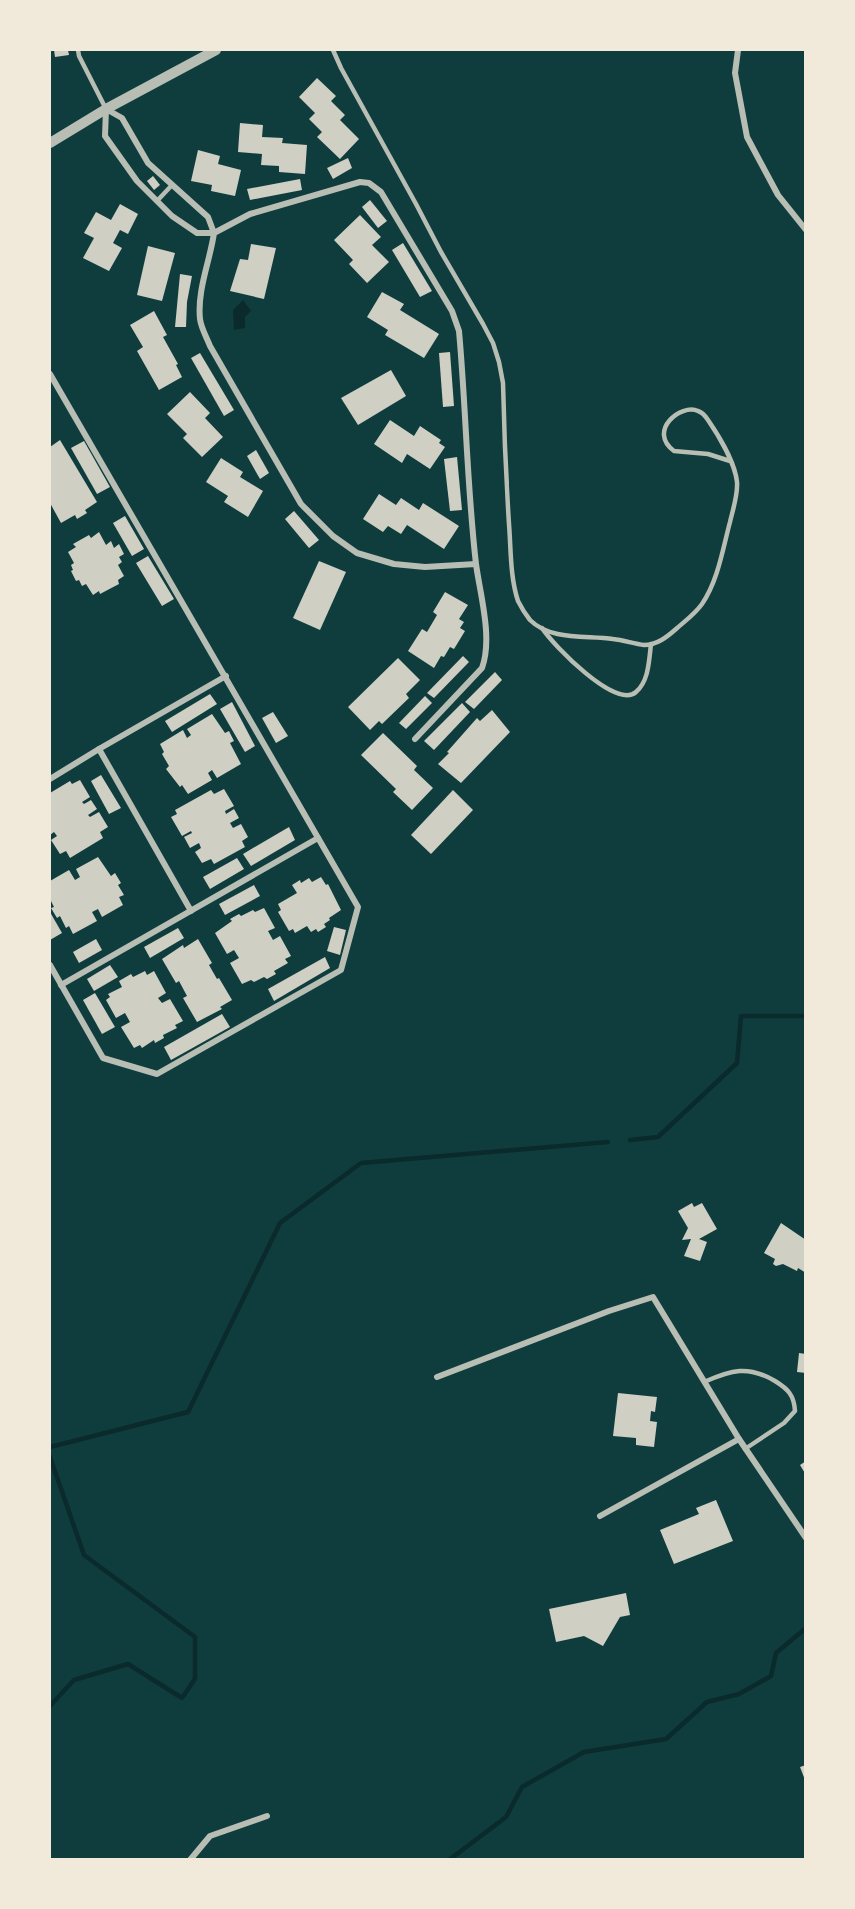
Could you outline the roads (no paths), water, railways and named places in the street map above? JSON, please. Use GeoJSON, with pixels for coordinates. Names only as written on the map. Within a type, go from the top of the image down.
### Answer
{"type":"FeatureCollection","features":[{"type":"Feature","properties":{"kind":"street"},"geometry":{"type":"LineString","coordinates":[[50,143],[106,109],[216,50]]}},
{"type":"Feature","properties":{"kind":"street"},"geometry":{"type":"LineString","coordinates":[[738,50],[735,73],[747,137],[778,195],[806,230]]}},
{"type":"Feature","properties":{"kind":"street"},"geometry":{"type":"LineString","coordinates":[[106,109],[122,118],[148,163],[208,217],[214,233],[202,285],[200,320],[210,346],[301,504],[333,536],[357,553],[394,564],[425,567],[476,564]]}},
{"type":"Feature","properties":{"kind":"street"},"geometry":{"type":"LineString","coordinates":[[106,109],[105,136],[137,181],[172,216],[197,233],[214,233],[250,214],[360,182],[369,183],[381,192],[452,311],[459,331],[476,564],[484,613],[485,659],[482,668],[415,740]]}},
{"type":"Feature","properties":{"kind":"street"},"geometry":{"type":"LineString","coordinates":[[50,375],[358,907],[341,970],[157,1074],[103,1058],[50,965]]}},
{"type":"Feature","properties":{"kind":"street"},"geometry":{"type":"LineString","coordinates":[[50,778],[226,676]]}},
{"type":"Feature","properties":{"kind":"street"},"geometry":{"type":"LineString","coordinates":[[99,749],[191,911]]}},
{"type":"Feature","properties":{"kind":"street"},"geometry":{"type":"LineString","coordinates":[[61,985],[318,838]]}},
{"type":"Feature","properties":{"kind":"street"},"geometry":{"type":"LineString","coordinates":[[437,1377],[609,1311],[653,1297],[745,1449],[806,1538]]}},
{"type":"Feature","properties":{"kind":"street"},"geometry":{"type":"LineString","coordinates":[[600,1516],[739,1439]]}},
{"type":"Feature","properties":{"kind":"street"},"geometry":{"type":"LineString","coordinates":[[190,1860],[210,1836],[267,1816]]}},
{"type":"Feature","properties":{"kind":"lane"},"geometry":{"type":"LineString","coordinates":[[78,50],[106,109]]}},
{"type":"Feature","properties":{"kind":"lane"},"geometry":{"type":"LineString","coordinates":[[333,50],[417,204],[433,238],[493,343],[503,383],[510,535],[515,589],[523,610],[530,620],[553,633],[651,644],[670,635],[703,603],[710,590],[737,494],[736,478],[730,461],[708,420],[698,411],[685,411],[678,414],[663,430],[666,442],[674,451],[708,454],[730,461]]}},
{"type":"Feature","properties":{"kind":"lane"},"geometry":{"type":"LineString","coordinates":[[157,201],[172,185]]}},
{"type":"Feature","properties":{"kind":"lane"},"geometry":{"type":"LineString","coordinates":[[542,628],[578,666],[613,693],[622,696],[630,696],[643,683],[647,674],[651,644]]}},
{"type":"Feature","properties":{"kind":"lane"},"geometry":{"type":"LineString","coordinates":[[704,1382],[724,1373],[761,1372],[787,1388],[795,1400],[795,1411],[784,1423],[745,1449]]}},
{"type":"Feature","properties":{"kind":"water"},"geometry":{"type":"Polygon","coordinates":[[[243,300],[251,311],[245,317],[245,328],[234,330],[233,310],[243,300]]]}},
{"type":"Feature","properties":{"kind":"waterway"},"geometry":{"type":"LineString","coordinates":[[630,1140],[658,1137],[737,1063],[741,1016],[806,1016]]}},
{"type":"Feature","properties":{"kind":"waterway"},"geometry":{"type":"LineString","coordinates":[[50,1447],[188,1412],[280,1223],[361,1163],[608,1142]]}},
{"type":"Feature","properties":{"kind":"waterway"},"geometry":{"type":"LineString","coordinates":[[50,1457],[84,1555],[195,1637],[195,1679],[182,1698],[128,1664],[74,1680],[50,1706]]}},
{"type":"Feature","properties":{"kind":"waterway"},"geometry":{"type":"LineString","coordinates":[[449,1860],[506,1817],[522,1787],[584,1752],[666,1739],[707,1702],[739,1694],[771,1676],[776,1653],[806,1628]]}}]}
